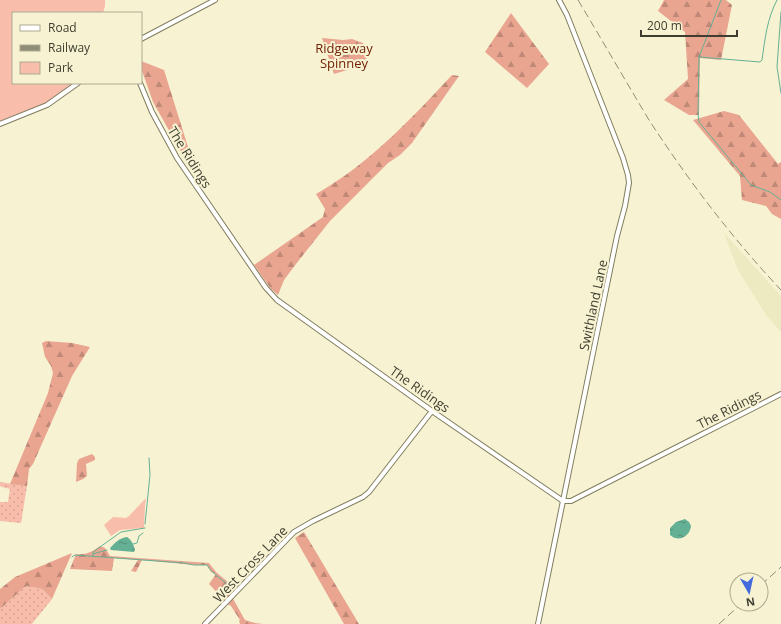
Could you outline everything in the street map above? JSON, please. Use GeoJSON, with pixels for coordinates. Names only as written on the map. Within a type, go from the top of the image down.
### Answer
{"type":"FeatureCollection","features":[{"type":"Feature","properties":{"kind":"street"},"geometry":{"type":"LineString","coordinates":[[142,38],[215,0]]}},
{"type":"Feature","properties":{"kind":"street","name":"Swithland Lane"},"geometry":{"type":"LineString","coordinates":[[538,624],[617,236],[625,206],[628,179],[623,158],[567,15],[559,0]]}},
{"type":"Feature","properties":{"kind":"street"},"geometry":{"type":"LineString","coordinates":[[0,124],[43,106],[76,84]]}},
{"type":"Feature","properties":{"kind":"street","name":"The Ridings"},"geometry":{"type":"LineString","coordinates":[[140,84],[152,112],[177,158],[266,288],[277,300],[432,411],[563,501],[571,501],[781,394]]}},
{"type":"Feature","properties":{"kind":"street","name":"West Cross Lane"},"geometry":{"type":"LineString","coordinates":[[205,624],[294,532],[313,521],[358,501],[369,492],[432,411]]}},
{"type":"Feature","properties":{"kind":"shaded area"},"geometry":{"type":"Polygon","coordinates":[[[724,233],[781,296],[781,332],[766,315],[738,270],[724,233]]]}},
{"type":"Feature","properties":{"kind":"green space"},"geometry":{"type":"Polygon","coordinates":[[[0,0],[105,0],[103,12],[12,12],[12,84],[74,84],[44,104],[0,122],[0,0]]]}},
{"type":"Feature","properties":{"kind":"green space"},"geometry":{"type":"Polygon","coordinates":[[[664,0],[726,0],[732,5],[721,60],[700,58],[699,115],[689,115],[664,100],[688,79],[685,32],[658,11],[664,0]]]}},
{"type":"Feature","properties":{"kind":"green space"},"geometry":{"type":"Polygon","coordinates":[[[511,13],[549,64],[527,88],[485,52],[511,13]]]}},
{"type":"Feature","properties":{"kind":"green space","name":"Ridgeway Spinney"},"geometry":{"type":"Polygon","coordinates":[[[322,38],[343,40],[352,39],[363,43],[370,55],[357,67],[334,74],[322,38]]]}},
{"type":"Feature","properties":{"kind":"green space"},"geometry":{"type":"Polygon","coordinates":[[[142,61],[164,70],[188,147],[205,178],[198,182],[153,102],[142,71],[142,61]]]}},
{"type":"Feature","properties":{"kind":"green space"},"geometry":{"type":"Polygon","coordinates":[[[452,75],[459,76],[412,143],[400,155],[388,163],[330,221],[284,280],[278,295],[271,289],[254,265],[323,217],[325,209],[316,194],[354,169],[372,155],[421,108],[452,75]]]}},
{"type":"Feature","properties":{"kind":"green space"},"geometry":{"type":"Polygon","coordinates":[[[724,111],[739,115],[778,164],[781,162],[781,219],[772,214],[766,206],[742,200],[740,176],[693,120],[724,111]]]}},
{"type":"Feature","properties":{"kind":"green space"},"geometry":{"type":"Polygon","coordinates":[[[46,341],[72,343],[90,347],[72,376],[33,464],[29,469],[27,486],[10,484],[48,393],[53,373],[51,366],[45,357],[42,343],[46,341]]]}},
{"type":"Feature","properties":{"kind":"green space"},"geometry":{"type":"Polygon","coordinates":[[[92,454],[95,457],[95,460],[86,464],[87,476],[76,482],[77,463],[79,459],[92,454]]]}},
{"type":"Feature","properties":{"kind":"green space"},"geometry":{"type":"Polygon","coordinates":[[[0,482],[27,486],[21,523],[0,521],[0,502],[8,502],[10,489],[0,486],[0,482]]]}},
{"type":"Feature","properties":{"kind":"green space"},"geometry":{"type":"Polygon","coordinates":[[[146,498],[144,528],[120,530],[111,536],[104,525],[113,517],[126,518],[146,498]]]}},
{"type":"Feature","properties":{"kind":"green space"},"geometry":{"type":"Polygon","coordinates":[[[304,532],[359,624],[344,624],[295,538],[304,532]]]}},
{"type":"Feature","properties":{"kind":"green space"},"geometry":{"type":"Polygon","coordinates":[[[100,546],[105,548],[110,556],[209,563],[216,572],[235,588],[225,601],[209,584],[216,574],[211,572],[207,565],[142,560],[136,572],[131,571],[138,560],[114,558],[112,571],[70,569],[76,554],[89,553],[100,546]]]}},
{"type":"Feature","properties":{"kind":"green space"},"geometry":{"type":"Polygon","coordinates":[[[72,553],[52,599],[42,589],[26,586],[0,609],[0,589],[15,577],[72,553]]]}},
{"type":"Feature","properties":{"kind":"green space"},"geometry":{"type":"Polygon","coordinates":[[[26,586],[42,589],[52,599],[32,624],[0,624],[0,609],[26,586]]]}},
{"type":"Feature","properties":{"kind":"green space"},"geometry":{"type":"Polygon","coordinates":[[[232,597],[245,620],[263,624],[240,624],[240,620],[231,606],[226,603],[232,597]]]}},
{"type":"Feature","properties":{"kind":"water"},"geometry":{"type":"Polygon","coordinates":[[[685,519],[691,526],[689,533],[680,538],[670,535],[670,528],[676,522],[685,519]]]}},
{"type":"Feature","properties":{"kind":"water"},"geometry":{"type":"Polygon","coordinates":[[[127,537],[133,544],[135,550],[134,552],[111,550],[110,548],[117,541],[127,537]]]}},
{"type":"Feature","properties":{"kind":"waterway"},"geometry":{"type":"LineString","coordinates":[[699,57],[721,0]]}},
{"type":"Feature","properties":{"kind":"waterway"},"geometry":{"type":"LineString","coordinates":[[777,0],[769,22],[765,37],[762,60],[760,62],[699,57],[698,114],[699,122],[751,185],[770,192],[781,200]]}},
{"type":"Feature","properties":{"kind":"waterway"},"geometry":{"type":"LineString","coordinates":[[781,12],[777,67],[781,93]]}},
{"type":"Feature","properties":{"kind":"waterway"},"geometry":{"type":"LineString","coordinates":[[145,524],[150,475],[149,458]]}},
{"type":"Feature","properties":{"kind":"waterway"},"geometry":{"type":"LineString","coordinates":[[93,556],[93,552],[121,532],[145,528]]}},
{"type":"Feature","properties":{"kind":"waterway"},"geometry":{"type":"LineString","coordinates":[[133,544],[137,543],[139,536],[143,533]]}},
{"type":"Feature","properties":{"kind":"waterway"},"geometry":{"type":"LineString","coordinates":[[93,554],[107,550]]}},
{"type":"Feature","properties":{"kind":"waterway"},"geometry":{"type":"LineString","coordinates":[[72,557],[75,555],[207,565],[215,574],[231,587]]}},
{"type":"Feature","properties":{"kind":"railway"},"geometry":{"type":"LineString","coordinates":[[578,0],[649,120],[679,165],[745,250],[781,290]]}},
{"type":"Feature","properties":{"kind":"railway"},"geometry":{"type":"LineString","coordinates":[[769,578],[781,567]]}},
{"type":"Feature","properties":{"kind":"railway"},"geometry":{"type":"LineString","coordinates":[[719,624],[732,612]]}}]}
